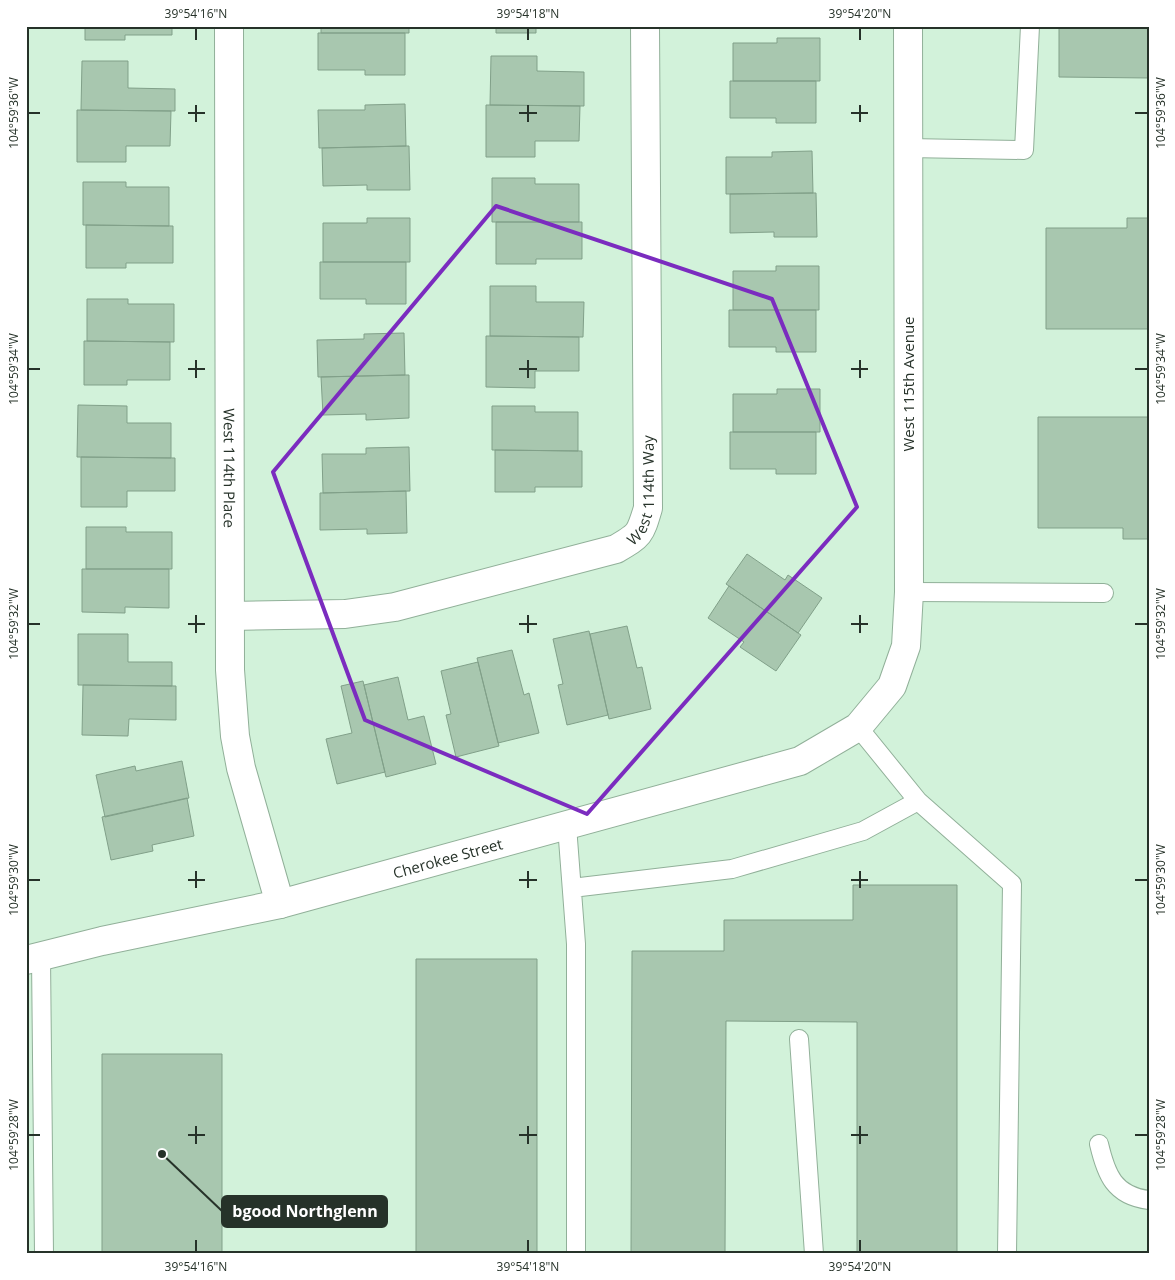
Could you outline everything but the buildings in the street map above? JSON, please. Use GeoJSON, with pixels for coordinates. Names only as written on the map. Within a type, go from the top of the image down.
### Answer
{"type":"FeatureCollection","features":[{"type":"Feature","properties":{"kind":"street","name":"West 114th Place"},"geometry":{"type":"LineString","coordinates":[[229,26],[230,670],[241,768],[280,904]]}},
{"type":"Feature","properties":{"kind":"street","name":"West 114th Way"},"geometry":{"type":"LineString","coordinates":[[230,616],[345,614],[396,607],[616,549],[638,536],[648,508],[645,26]]}},
{"type":"Feature","properties":{"kind":"street","name":"West 115th Avenue"},"geometry":{"type":"LineString","coordinates":[[858,727],[892,686],[906,646],[909,592],[908,26]]}},
{"type":"Feature","properties":{"kind":"street","name":"Cherokee Street"},"geometry":{"type":"LineString","coordinates":[[34,959],[102,941],[280,904],[800,761],[858,727]]}},
{"type":"Feature","properties":{"kind":"lane"},"geometry":{"type":"LineString","coordinates":[[908,148],[1024,150],[1030,26]]}},
{"type":"Feature","properties":{"kind":"lane"},"geometry":{"type":"LineString","coordinates":[[909,592],[1104,593]]}},
{"type":"Feature","properties":{"kind":"lane"},"geometry":{"type":"LineString","coordinates":[[858,727],[918,801],[1012,884],[1007,1254]]}},
{"type":"Feature","properties":{"kind":"lane"},"geometry":{"type":"LineString","coordinates":[[572,888],[732,869],[864,831],[918,801]]}},
{"type":"Feature","properties":{"kind":"lane"},"geometry":{"type":"LineString","coordinates":[[567,826],[576,944],[576,1254]]}},
{"type":"Feature","properties":{"kind":"lane"},"geometry":{"type":"LineString","coordinates":[[34,959],[44,1254]]}},
{"type":"Feature","properties":{"kind":"lane"},"geometry":{"type":"LineString","coordinates":[[799,1039],[814,1254]]}},
{"type":"Feature","properties":{"kind":"lane"},"geometry":{"type":"LineString","coordinates":[[1099,1144],[1105,1168],[1118,1189],[1136,1199],[1149,1200]]}},
{"type":"Feature","properties":{"kind":"highlighted area"},"geometry":{"type":"Polygon","coordinates":[[[496,206],[772,299],[857,507],[587,814],[365,720],[273,472],[496,206]]]}},
{"type":"Feature","properties":{"kind":"place","name":"bgood Northglenn"},"geometry":{"type":"Point","coordinates":[162,1154]}}]}
